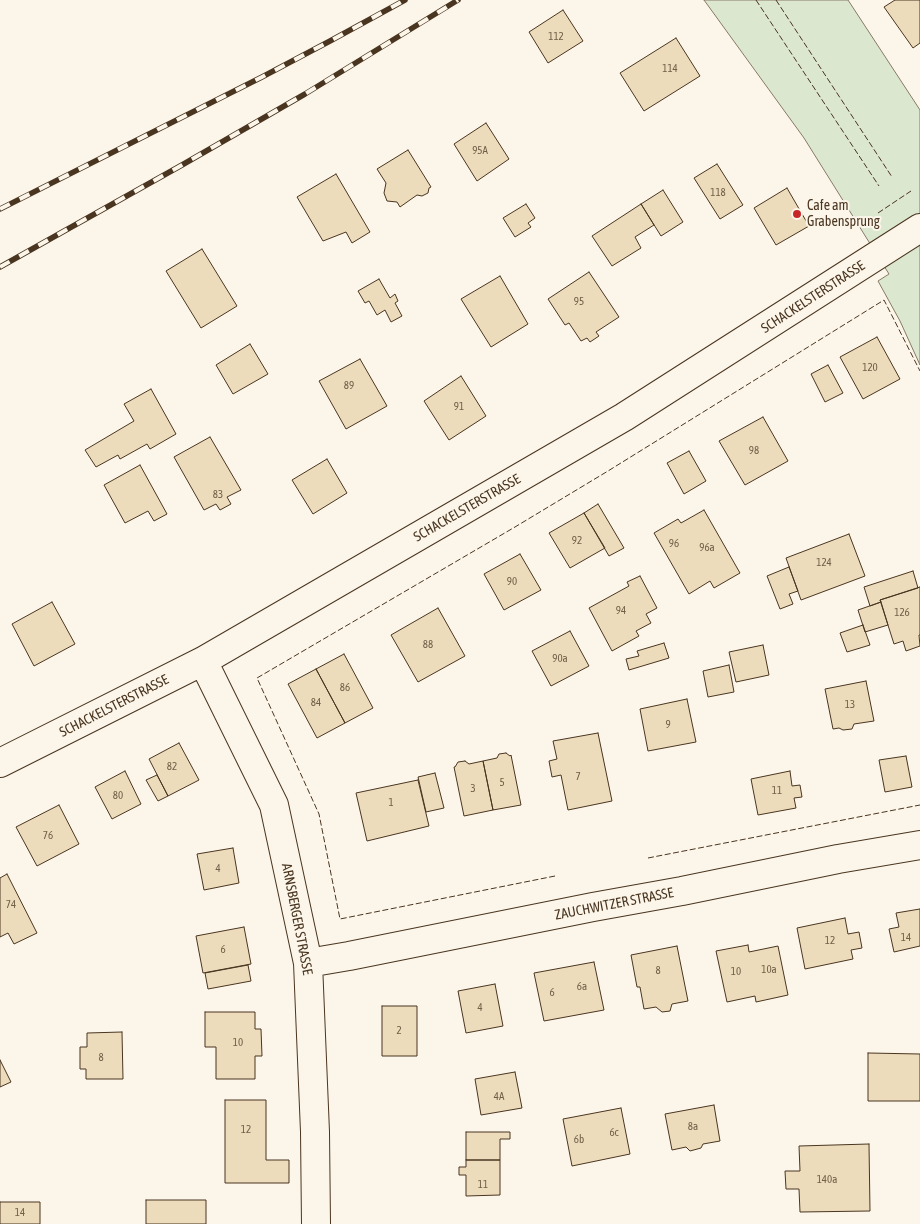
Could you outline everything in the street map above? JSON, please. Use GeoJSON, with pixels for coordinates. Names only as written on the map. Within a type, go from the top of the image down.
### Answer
{"type":"FeatureCollection","features":[{"type":"Feature","properties":{"kind":"street","name":"SCHACKELSTERSTRASSE"},"geometry":{"type":"LineString","coordinates":[[0,763],[204,661],[624,417],[916,239]]}},
{"type":"Feature","properties":{"kind":"street","name":"ARNSBERGER STRASSE"},"geometry":{"type":"LineString","coordinates":[[204,661],[274,805],[308,963],[315,1132],[316,1224]]}},
{"type":"Feature","properties":{"kind":"street","name":"ZAUCHWITZER STRASSE"},"geometry":{"type":"LineString","coordinates":[[308,963],[838,859],[920,845]]}},
{"type":"Feature","properties":{"kind":"green space"},"geometry":{"type":"Polygon","coordinates":[[[704,0],[848,0],[920,110],[920,365],[900,321],[878,281],[889,274],[804,138],[704,0]]]}},
{"type":"Feature","properties":{"kind":"building"},"geometry":{"type":"Polygon","coordinates":[[[895,0],[920,0],[920,43],[913,48],[884,7],[895,0]]]}},
{"type":"Feature","properties":{"kind":"building"},"geometry":{"type":"Polygon","coordinates":[[[563,10],[583,41],[548,63],[529,32],[563,10]]]}},
{"type":"Feature","properties":{"kind":"building"},"geometry":{"type":"Polygon","coordinates":[[[676,38],[700,76],[644,111],[620,73],[676,38]]]}},
{"type":"Feature","properties":{"kind":"building"},"geometry":{"type":"Polygon","coordinates":[[[486,123],[509,159],[477,181],[454,144],[486,123]]]}},
{"type":"Feature","properties":{"kind":"building"},"geometry":{"type":"Polygon","coordinates":[[[408,150],[431,187],[428,193],[422,196],[417,195],[400,207],[397,202],[387,201],[384,193],[386,183],[377,169],[408,150]]]}},
{"type":"Feature","properties":{"kind":"building"},"geometry":{"type":"Polygon","coordinates":[[[717,164],[743,205],[720,219],[694,178],[717,164]]]}},
{"type":"Feature","properties":{"kind":"building"},"geometry":{"type":"Polygon","coordinates":[[[336,174],[370,232],[352,243],[346,232],[323,241],[297,197],[336,174]]]}},
{"type":"Feature","properties":{"kind":"building"},"geometry":{"type":"Polygon","coordinates":[[[787,188],[809,226],[776,245],[754,208],[787,188]]]}},
{"type":"Feature","properties":{"kind":"building"},"geometry":{"type":"Polygon","coordinates":[[[663,190],[683,222],[661,236],[641,204],[663,190]]]}},
{"type":"Feature","properties":{"kind":"building"},"geometry":{"type":"Polygon","coordinates":[[[526,204],[535,218],[528,223],[531,227],[515,237],[503,218],[526,204]]]}},
{"type":"Feature","properties":{"kind":"building"},"geometry":{"type":"Polygon","coordinates":[[[641,204],[654,225],[635,237],[641,248],[612,266],[592,236],[641,204]]]}},
{"type":"Feature","properties":{"kind":"building"},"geometry":{"type":"Polygon","coordinates":[[[202,249],[237,306],[201,328],[166,271],[202,249]]]}},
{"type":"Feature","properties":{"kind":"building"},"geometry":{"type":"Polygon","coordinates":[[[589,272],[619,317],[596,332],[599,336],[590,342],[587,338],[581,341],[569,323],[565,325],[548,299],[589,272]]]}},
{"type":"Feature","properties":{"kind":"building"},"geometry":{"type":"Polygon","coordinates":[[[500,276],[528,324],[491,347],[461,299],[500,276]]]}},
{"type":"Feature","properties":{"kind":"building"},"geometry":{"type":"Polygon","coordinates":[[[379,279],[390,298],[395,294],[398,301],[395,303],[402,316],[391,322],[385,310],[377,315],[369,301],[365,303],[358,291],[379,279]]]}},
{"type":"Feature","properties":{"kind":"building"},"geometry":{"type":"Polygon","coordinates":[[[877,337],[900,379],[863,399],[840,357],[877,337]]]}},
{"type":"Feature","properties":{"kind":"building"},"geometry":{"type":"Polygon","coordinates":[[[250,344],[268,374],[233,394],[216,365],[250,344]]]}},
{"type":"Feature","properties":{"kind":"building"},"geometry":{"type":"Polygon","coordinates":[[[360,359],[387,406],[346,429],[319,381],[360,359]]]}},
{"type":"Feature","properties":{"kind":"building"},"geometry":{"type":"Polygon","coordinates":[[[828,365],[843,393],[825,402],[811,374],[828,365]]]}},
{"type":"Feature","properties":{"kind":"building"},"geometry":{"type":"Polygon","coordinates":[[[461,376],[486,416],[449,440],[424,401],[461,376]]]}},
{"type":"Feature","properties":{"kind":"building"},"geometry":{"type":"Polygon","coordinates":[[[151,389],[176,434],[150,449],[147,444],[120,459],[118,455],[96,467],[85,450],[134,421],[124,404],[151,389]]]}},
{"type":"Feature","properties":{"kind":"building"},"geometry":{"type":"Polygon","coordinates":[[[763,417],[788,461],[745,485],[719,441],[763,417]]]}},
{"type":"Feature","properties":{"kind":"building"},"geometry":{"type":"Polygon","coordinates":[[[210,437],[241,490],[227,497],[231,504],[220,510],[216,504],[204,510],[174,457],[210,437]]]}},
{"type":"Feature","properties":{"kind":"building"},"geometry":{"type":"Polygon","coordinates":[[[689,451],[706,481],[684,494],[667,463],[689,451]]]}},
{"type":"Feature","properties":{"kind":"building"},"geometry":{"type":"Polygon","coordinates":[[[327,459],[347,493],[313,514],[292,480],[327,459]]]}},
{"type":"Feature","properties":{"kind":"building"},"geometry":{"type":"Polygon","coordinates":[[[140,465],[167,514],[154,521],[148,511],[125,523],[104,485],[140,465]]]}},
{"type":"Feature","properties":{"kind":"building"},"geometry":{"type":"Polygon","coordinates":[[[598,504],[624,548],[609,556],[584,513],[598,504]]]}},
{"type":"Feature","properties":{"kind":"building"},"geometry":{"type":"Polygon","coordinates":[[[704,510],[740,573],[714,588],[710,581],[689,594],[654,533],[678,519],[681,523],[704,510]]]}},
{"type":"Feature","properties":{"kind":"building"},"geometry":{"type":"Polygon","coordinates":[[[584,513],[605,548],[570,568],[549,533],[584,513]]]}},
{"type":"Feature","properties":{"kind":"building"},"geometry":{"type":"Polygon","coordinates":[[[849,534],[865,576],[801,600],[786,558],[849,534]]]}},
{"type":"Feature","properties":{"kind":"building"},"geometry":{"type":"Polygon","coordinates":[[[520,554],[541,590],[504,610],[484,574],[520,554]]]}},
{"type":"Feature","properties":{"kind":"building"},"geometry":{"type":"Polygon","coordinates":[[[789,567],[798,591],[789,594],[793,604],[780,609],[767,576],[789,567]]]}},
{"type":"Feature","properties":{"kind":"building"},"geometry":{"type":"Polygon","coordinates":[[[913,571],[918,588],[880,600],[881,602],[870,606],[864,587],[913,571]]]}},
{"type":"Feature","properties":{"kind":"building"},"geometry":{"type":"Polygon","coordinates":[[[640,576],[657,608],[646,614],[651,623],[636,631],[639,636],[612,651],[589,608],[629,586],[627,582],[640,576]]]}},
{"type":"Feature","properties":{"kind":"building"},"geometry":{"type":"Polygon","coordinates":[[[920,587],[920,646],[906,651],[903,641],[894,644],[880,600],[920,587]]]}},
{"type":"Feature","properties":{"kind":"building"},"geometry":{"type":"Polygon","coordinates":[[[52,602],[75,644],[34,666],[12,624],[52,602]]]}},
{"type":"Feature","properties":{"kind":"building"},"geometry":{"type":"Polygon","coordinates":[[[881,602],[888,625],[865,632],[858,610],[881,602]]]}},
{"type":"Feature","properties":{"kind":"building"},"geometry":{"type":"Polygon","coordinates":[[[438,608],[465,656],[418,682],[391,635],[438,608]]]}},
{"type":"Feature","properties":{"kind":"building"},"geometry":{"type":"Polygon","coordinates":[[[863,625],[870,645],[847,652],[840,633],[863,625]]]}},
{"type":"Feature","properties":{"kind":"building"},"geometry":{"type":"Polygon","coordinates":[[[570,631],[589,666],[551,686],[532,651],[570,631]]]}},
{"type":"Feature","properties":{"kind":"building"},"geometry":{"type":"Polygon","coordinates":[[[664,643],[669,658],[629,670],[626,659],[639,656],[637,651],[664,643]]]}},
{"type":"Feature","properties":{"kind":"building"},"geometry":{"type":"Polygon","coordinates":[[[763,645],[769,675],[736,682],[729,652],[763,645]]]}},
{"type":"Feature","properties":{"kind":"building"},"geometry":{"type":"Polygon","coordinates":[[[344,654],[373,708],[345,723],[316,669],[344,654]]]}},
{"type":"Feature","properties":{"kind":"building"},"geometry":{"type":"Polygon","coordinates":[[[729,665],[734,692],[708,697],[703,671],[729,665]]]}},
{"type":"Feature","properties":{"kind":"building"},"geometry":{"type":"Polygon","coordinates":[[[316,669],[345,723],[317,738],[288,684],[316,669]]]}},
{"type":"Feature","properties":{"kind":"building"},"geometry":{"type":"Polygon","coordinates":[[[866,681],[874,721],[854,724],[852,729],[833,729],[825,689],[866,681]]]}},
{"type":"Feature","properties":{"kind":"building"},"geometry":{"type":"Polygon","coordinates":[[[687,699],[696,742],[648,751],[640,709],[687,699]]]}},
{"type":"Feature","properties":{"kind":"building"},"geometry":{"type":"Polygon","coordinates":[[[598,733],[612,801],[568,810],[561,775],[552,777],[549,761],[557,759],[553,741],[598,733]]]}},
{"type":"Feature","properties":{"kind":"building"},"geometry":{"type":"Polygon","coordinates":[[[179,743],[199,780],[168,796],[149,759],[179,743]]]}},
{"type":"Feature","properties":{"kind":"building"},"geometry":{"type":"Polygon","coordinates":[[[506,753],[511,755],[521,805],[493,810],[483,761],[497,758],[499,754],[506,753]]]}},
{"type":"Feature","properties":{"kind":"building"},"geometry":{"type":"Polygon","coordinates":[[[906,756],[912,787],[885,792],[879,760],[906,756]]]}},
{"type":"Feature","properties":{"kind":"building"},"geometry":{"type":"Polygon","coordinates":[[[465,761],[469,764],[483,761],[493,810],[464,816],[454,767],[458,762],[465,761]]]}},
{"type":"Feature","properties":{"kind":"building"},"geometry":{"type":"Polygon","coordinates":[[[125,771],[141,804],[112,819],[95,787],[125,771]]]}},
{"type":"Feature","properties":{"kind":"building"},"geometry":{"type":"Polygon","coordinates":[[[790,771],[792,786],[800,785],[802,797],[794,798],[796,808],[758,815],[751,779],[790,771]]]}},
{"type":"Feature","properties":{"kind":"building"},"geometry":{"type":"Polygon","coordinates":[[[435,773],[444,808],[426,812],[418,777],[435,773]]]}},
{"type":"Feature","properties":{"kind":"building"},"geometry":{"type":"Polygon","coordinates":[[[157,775],[168,796],[158,801],[146,780],[157,775]]]}},
{"type":"Feature","properties":{"kind":"building"},"geometry":{"type":"Polygon","coordinates":[[[418,780],[429,826],[367,841],[356,793],[418,780]]]}},
{"type":"Feature","properties":{"kind":"building"},"geometry":{"type":"Polygon","coordinates":[[[59,805],[79,844],[37,866],[16,827],[59,805]]]}},
{"type":"Feature","properties":{"kind":"building"},"geometry":{"type":"Polygon","coordinates":[[[233,848],[239,883],[204,890],[197,854],[233,848]]]}},
{"type":"Feature","properties":{"kind":"building"},"geometry":{"type":"Polygon","coordinates":[[[7,874],[37,933],[14,944],[8,933],[0,937],[0,878],[7,874]]]}},
{"type":"Feature","properties":{"kind":"building"},"geometry":{"type":"Polygon","coordinates":[[[920,909],[920,946],[894,952],[889,929],[899,927],[896,913],[920,909]]]}},
{"type":"Feature","properties":{"kind":"building"},"geometry":{"type":"Polygon","coordinates":[[[845,918],[848,934],[859,932],[862,948],[851,950],[853,959],[805,969],[797,928],[845,918]]]}},
{"type":"Feature","properties":{"kind":"building"},"geometry":{"type":"Polygon","coordinates":[[[244,927],[251,964],[203,973],[196,936],[244,927]]]}},
{"type":"Feature","properties":{"kind":"building"},"geometry":{"type":"Polygon","coordinates":[[[748,945],[749,952],[778,946],[788,995],[756,1002],[755,996],[727,1002],[716,951],[748,945]]]}},
{"type":"Feature","properties":{"kind":"building"},"geometry":{"type":"Polygon","coordinates":[[[677,946],[688,1001],[672,1004],[670,1011],[662,1012],[656,1007],[644,1009],[640,987],[637,987],[631,955],[677,946]]]}},
{"type":"Feature","properties":{"kind":"building"},"geometry":{"type":"Polygon","coordinates":[[[594,962],[604,1010],[544,1021],[534,973],[594,962]]]}},
{"type":"Feature","properties":{"kind":"building"},"geometry":{"type":"Polygon","coordinates":[[[248,965],[251,981],[208,989],[205,973],[248,965]]]}},
{"type":"Feature","properties":{"kind":"building"},"geometry":{"type":"Polygon","coordinates":[[[495,984],[503,1026],[466,1033],[458,991],[495,984]]]}},
{"type":"Feature","properties":{"kind":"building"},"geometry":{"type":"Polygon","coordinates":[[[382,1006],[417,1006],[417,1056],[382,1056],[382,1006]]]}},
{"type":"Feature","properties":{"kind":"building"},"geometry":{"type":"Polygon","coordinates":[[[205,1012],[255,1012],[255,1029],[261,1029],[262,1056],[255,1056],[255,1079],[216,1079],[216,1047],[205,1047],[205,1012]]]}},
{"type":"Feature","properties":{"kind":"building"},"geometry":{"type":"Polygon","coordinates":[[[122,1032],[123,1079],[86,1079],[86,1069],[80,1069],[80,1047],[87,1047],[87,1033],[122,1032]]]}},
{"type":"Feature","properties":{"kind":"building"},"geometry":{"type":"Polygon","coordinates":[[[868,1053],[920,1054],[920,1101],[868,1101],[868,1053]]]}},
{"type":"Feature","properties":{"kind":"building"},"geometry":{"type":"Polygon","coordinates":[[[0,1060],[11,1082],[0,1087],[0,1060]]]}},
{"type":"Feature","properties":{"kind":"building"},"geometry":{"type":"Polygon","coordinates":[[[515,1072],[522,1108],[481,1115],[475,1079],[515,1072]]]}},
{"type":"Feature","properties":{"kind":"building"},"geometry":{"type":"Polygon","coordinates":[[[225,1100],[266,1100],[266,1160],[289,1160],[289,1183],[225,1183],[225,1100]]]}},
{"type":"Feature","properties":{"kind":"building"},"geometry":{"type":"Polygon","coordinates":[[[714,1105],[720,1141],[703,1144],[701,1148],[690,1151],[686,1147],[672,1150],[665,1114],[714,1105]]]}},
{"type":"Feature","properties":{"kind":"building"},"geometry":{"type":"Polygon","coordinates":[[[621,1108],[630,1154],[572,1166],[563,1119],[621,1108]]]}},
{"type":"Feature","properties":{"kind":"building"},"geometry":{"type":"Polygon","coordinates":[[[466,1132],[510,1132],[510,1139],[500,1139],[500,1160],[466,1160],[466,1132]]]}},
{"type":"Feature","properties":{"kind":"building"},"geometry":{"type":"Polygon","coordinates":[[[869,1144],[870,1211],[800,1212],[799,1189],[786,1189],[785,1171],[800,1171],[799,1146],[869,1144]]]}},
{"type":"Feature","properties":{"kind":"building"},"geometry":{"type":"Polygon","coordinates":[[[466,1160],[500,1160],[500,1195],[466,1196],[466,1175],[459,1175],[459,1167],[466,1167],[466,1160]]]}},
{"type":"Feature","properties":{"kind":"building"},"geometry":{"type":"Polygon","coordinates":[[[146,1200],[206,1200],[206,1224],[146,1224],[146,1200]]]}},
{"type":"Feature","properties":{"kind":"building"},"geometry":{"type":"Polygon","coordinates":[[[0,1202],[40,1202],[40,1224],[0,1224],[0,1202]]]}},
{"type":"Feature","properties":{"kind":"railway"},"geometry":{"type":"LineString","coordinates":[[0,209],[262,77],[405,0]]}},
{"type":"Feature","properties":{"kind":"railway"},"geometry":{"type":"LineString","coordinates":[[0,267],[305,94],[458,0]]}},
{"type":"Feature","properties":{"kind":"fence"},"geometry":{"type":"LineString","coordinates":[[756,0],[879,186]]}},
{"type":"Feature","properties":{"kind":"fence"},"geometry":{"type":"LineString","coordinates":[[776,0],[892,177]]}},
{"type":"Feature","properties":{"kind":"fence"},"geometry":{"type":"LineString","coordinates":[[878,213],[911,191]]}},
{"type":"Feature","properties":{"kind":"fence"},"geometry":{"type":"LineString","coordinates":[[555,876],[340,919],[319,814],[257,678],[608,471],[884,300],[920,371]]}},
{"type":"Feature","properties":{"kind":"fence"},"geometry":{"type":"LineString","coordinates":[[648,858],[920,805]]}},
{"type":"Feature","properties":{"kind":"place","name":"Cafe am Grabensprung"},"geometry":{"type":"Point","coordinates":[797,214]}}]}
